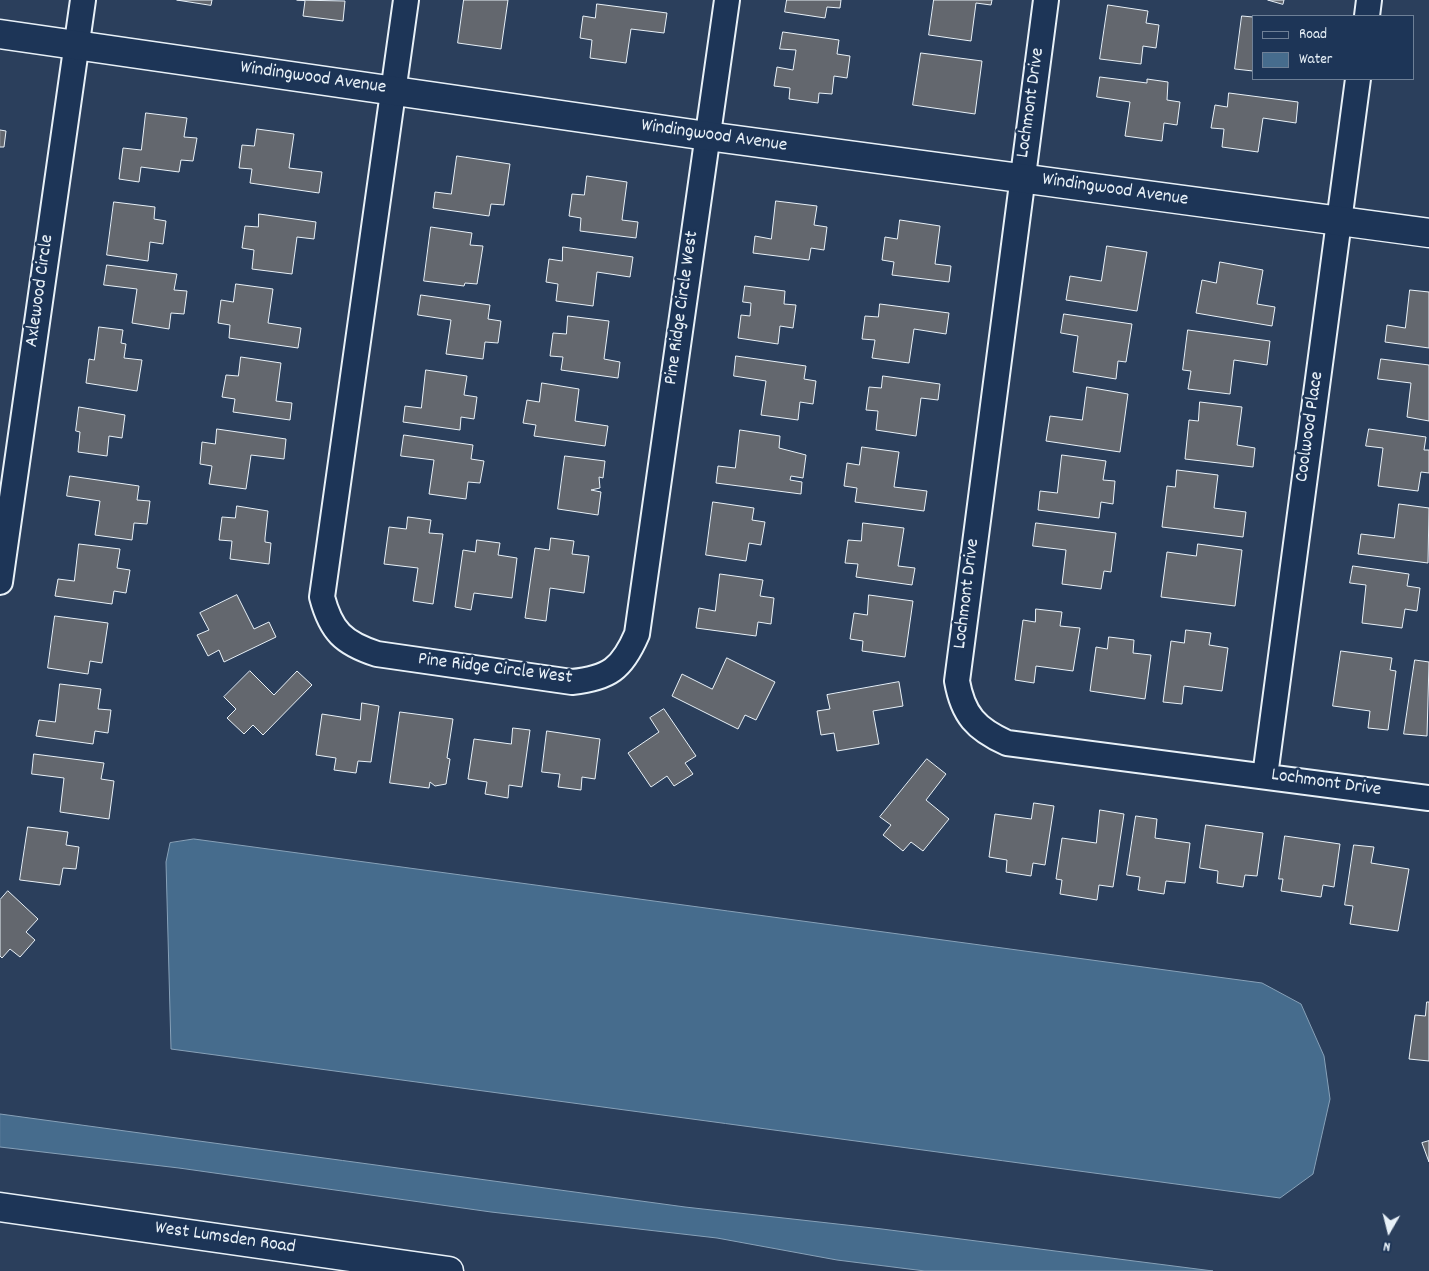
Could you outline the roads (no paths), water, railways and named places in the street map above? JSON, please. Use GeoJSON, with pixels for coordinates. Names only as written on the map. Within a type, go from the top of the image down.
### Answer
{"type":"FeatureCollection","features":[{"type":"Feature","properties":{"kind":"street","name":"Axlewood Circle"},"geometry":{"type":"LineString","coordinates":[[0,582],[83,0]]}},
{"type":"Feature","properties":{"kind":"street","name":"Pine Ridge Circle West"},"geometry":{"type":"LineString","coordinates":[[406,0],[322,597],[327,617],[339,635],[356,647],[377,654],[572,682],[596,680],[614,669],[629,653],[637,634],[727,0]]}},
{"type":"Feature","properties":{"kind":"street","name":"Lochmont Drive"},"geometry":{"type":"LineString","coordinates":[[1046,0],[957,681],[960,701],[970,719],[987,734],[1007,742],[1429,798]]}},
{"type":"Feature","properties":{"kind":"street"},"geometry":{"type":"LineString","coordinates":[[1367,15],[1369,0]]}},
{"type":"Feature","properties":{"kind":"street","name":"Windingwood Avenue"},"geometry":{"type":"LineString","coordinates":[[0,34],[708,136],[1429,233]]}},
{"type":"Feature","properties":{"kind":"street","name":"Coolwood Place"},"geometry":{"type":"LineString","coordinates":[[1265,776],[1358,80]]}},
{"type":"Feature","properties":{"kind":"street","name":"West Lumsden Road"},"geometry":{"type":"LineString","coordinates":[[0,1207],[449,1271]]}},
{"type":"Feature","properties":{"kind":"water"},"geometry":{"type":"Polygon","coordinates":[[[194,839],[1262,983],[1301,1004],[1324,1056],[1330,1099],[1313,1174],[1280,1198],[171,1049],[166,862],[170,843],[194,839]]]}},
{"type":"Feature","properties":{"kind":"water"},"geometry":{"type":"Polygon","coordinates":[[[0,1114],[685,1207],[882,1229],[1213,1271],[925,1271],[837,1260],[717,1238],[491,1212],[179,1168],[0,1147],[0,1114]]]}}]}
